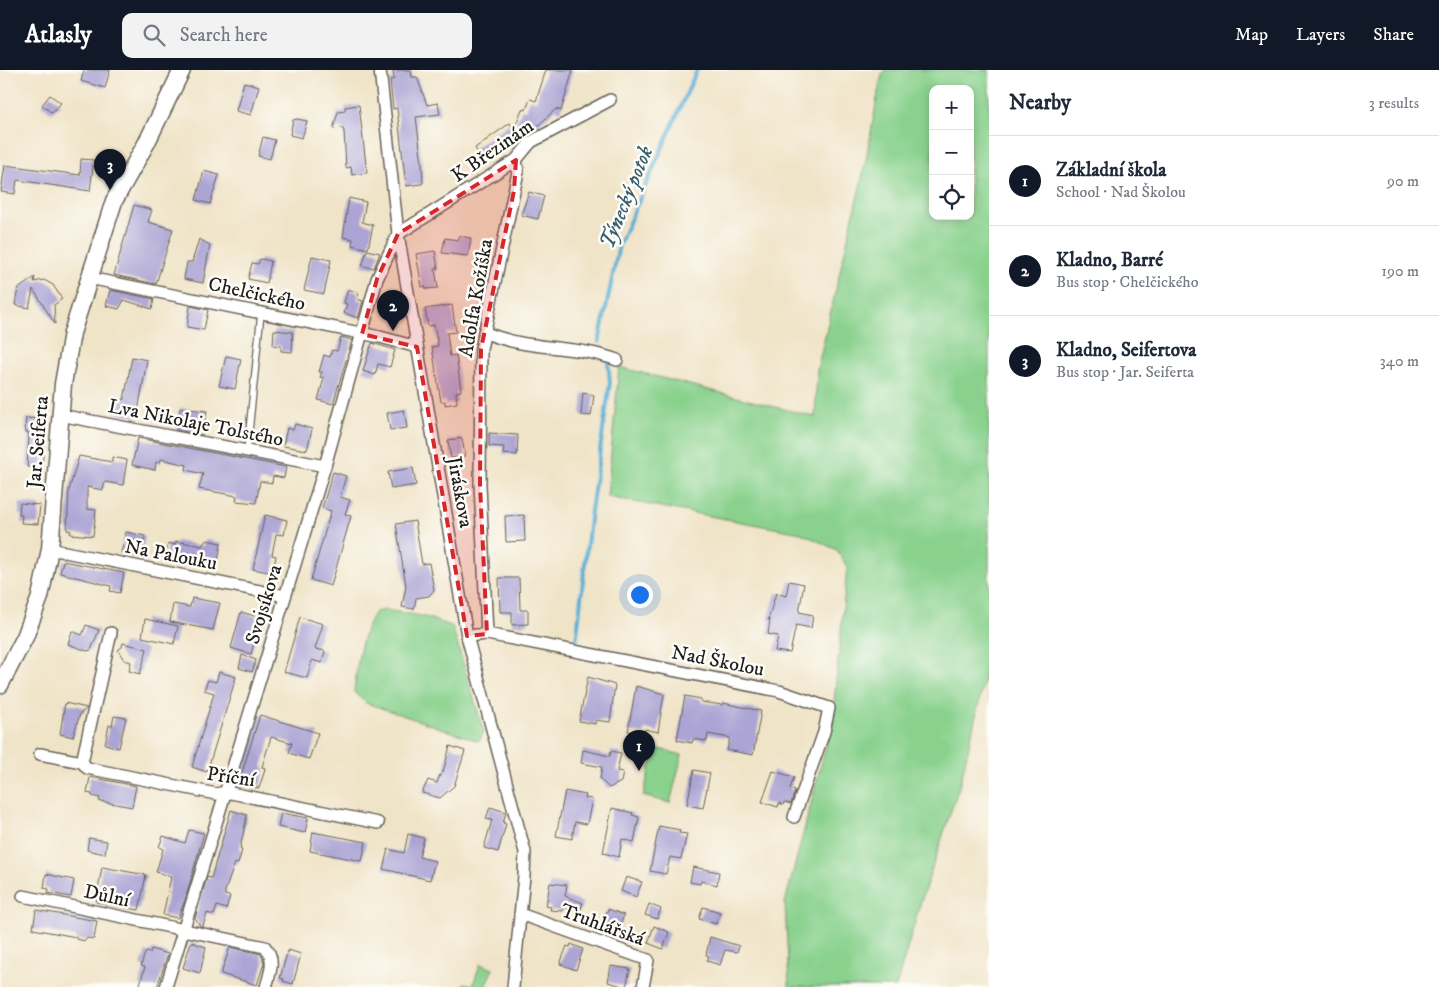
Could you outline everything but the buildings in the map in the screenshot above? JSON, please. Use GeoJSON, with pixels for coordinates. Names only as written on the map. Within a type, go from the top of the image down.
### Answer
{"type":"FeatureCollection","features":[{"type":"Feature","properties":{"kind":"street","name":"Jar. Seiferta"},"geometry":{"type":"LineString","coordinates":[[0,685],[25,637],[40,597],[50,549],[60,415],[67,352],[114,201],[147,142],[182,70]]}},
{"type":"Feature","properties":{"kind":"street","name":"Jiráskova"},"geometry":{"type":"LineString","coordinates":[[380,70],[398,234],[467,636],[522,836],[525,864],[512,987]]}},
{"type":"Feature","properties":{"kind":"street","name":"K Březinám"},"geometry":{"type":"LineString","coordinates":[[398,234],[516,160],[531,142],[610,100]]}},
{"type":"Feature","properties":{"kind":"street","name":"Adolfa Kožíška"},"geometry":{"type":"LineString","coordinates":[[486,634],[480,485],[481,349],[518,172],[516,160]]}},
{"type":"Feature","properties":{"kind":"street","name":"Svojsíkova"},"geometry":{"type":"LineString","coordinates":[[166,987],[325,466],[377,279],[398,234]]}},
{"type":"Feature","properties":{"kind":"street","name":"Chelčického"},"geometry":{"type":"LineString","coordinates":[[89,278],[362,334],[380,336],[416,347]]}},
{"type":"Feature","properties":{"kind":"street"},"geometry":{"type":"LineString","coordinates":[[484,332],[503,341],[601,354],[617,360]]}},
{"type":"Feature","properties":{"kind":"street","name":"Lva Nikolaje Tolstého"},"geometry":{"type":"LineString","coordinates":[[60,415],[325,466]]}},
{"type":"Feature","properties":{"kind":"street","name":"Na Palouku"},"geometry":{"type":"LineString","coordinates":[[50,549],[285,596]]}},
{"type":"Feature","properties":{"kind":"street"},"geometry":{"type":"LineString","coordinates":[[82,762],[111,632]]}},
{"type":"Feature","properties":{"kind":"street"},"geometry":{"type":"LineString","coordinates":[[467,636],[486,634]]}},
{"type":"Feature","properties":{"kind":"street","name":"Nad Školou"},"geometry":{"type":"LineString","coordinates":[[486,634],[779,691],[829,708],[824,732],[794,817]]}},
{"type":"Feature","properties":{"kind":"street","name":"Příční"},"geometry":{"type":"LineString","coordinates":[[40,754],[82,762],[87,768],[216,794],[226,792],[378,823]]}},
{"type":"Feature","properties":{"kind":"street","name":"Důlní"},"geometry":{"type":"LineString","coordinates":[[23,896],[265,947],[270,953],[272,967],[266,987]]}},
{"type":"Feature","properties":{"kind":"street","name":"Truhlářská"},"geometry":{"type":"LineString","coordinates":[[520,914],[648,960],[643,987]]}},
{"type":"Feature","properties":{"kind":"lane"},"geometry":{"type":"LineString","coordinates":[[247,451],[261,313]]}},
{"type":"Feature","properties":{"kind":"highlighted area"},"geometry":{"type":"Polygon","coordinates":[[[516,160],[514,191],[481,349],[480,485],[487,634],[467,636],[417,347],[362,334],[377,279],[398,234],[516,160]]]}},
{"type":"Feature","properties":{"kind":"green space"},"geometry":{"type":"Polygon","coordinates":[[[884,70],[989,70],[989,625],[984,681],[960,784],[921,901],[896,987],[789,987],[785,903],[832,723],[847,567],[837,550],[801,533],[607,497],[619,367],[815,417],[817,370],[865,165],[880,82],[884,70]]]}},
{"type":"Feature","properties":{"kind":"green space"},"geometry":{"type":"Polygon","coordinates":[[[385,610],[422,616],[452,626],[484,732],[479,741],[366,703],[354,692],[360,650],[366,630],[375,612],[385,610]]]}},
{"type":"Feature","properties":{"kind":"green space"},"geometry":{"type":"Polygon","coordinates":[[[655,748],[682,755],[670,803],[643,796],[655,748]]]}},
{"type":"Feature","properties":{"kind":"green space"},"geometry":{"type":"Polygon","coordinates":[[[480,964],[493,969],[485,986],[491,987],[463,987],[464,983],[473,985],[480,964]]]}},
{"type":"Feature","properties":{"kind":"waterway","name":"Týnecký potok"},"geometry":{"type":"LineString","coordinates":[[599,342],[619,245],[697,70]]}},
{"type":"Feature","properties":{"kind":"waterway","name":"Týnecký potok"},"geometry":{"type":"LineString","coordinates":[[576,643],[591,510],[610,383],[608,361]]}},
{"type":"Feature","properties":{"kind":"place","name":"Kladno, Seifertova"},"geometry":{"type":"Point","coordinates":[110,190]}},
{"type":"Feature","properties":{"kind":"place","name":"Kladno, Barré"},"geometry":{"type":"Point","coordinates":[393,331]}},
{"type":"Feature","properties":{"kind":"place","name":"Základní škola"},"geometry":{"type":"Point","coordinates":[639,771]}}]}
